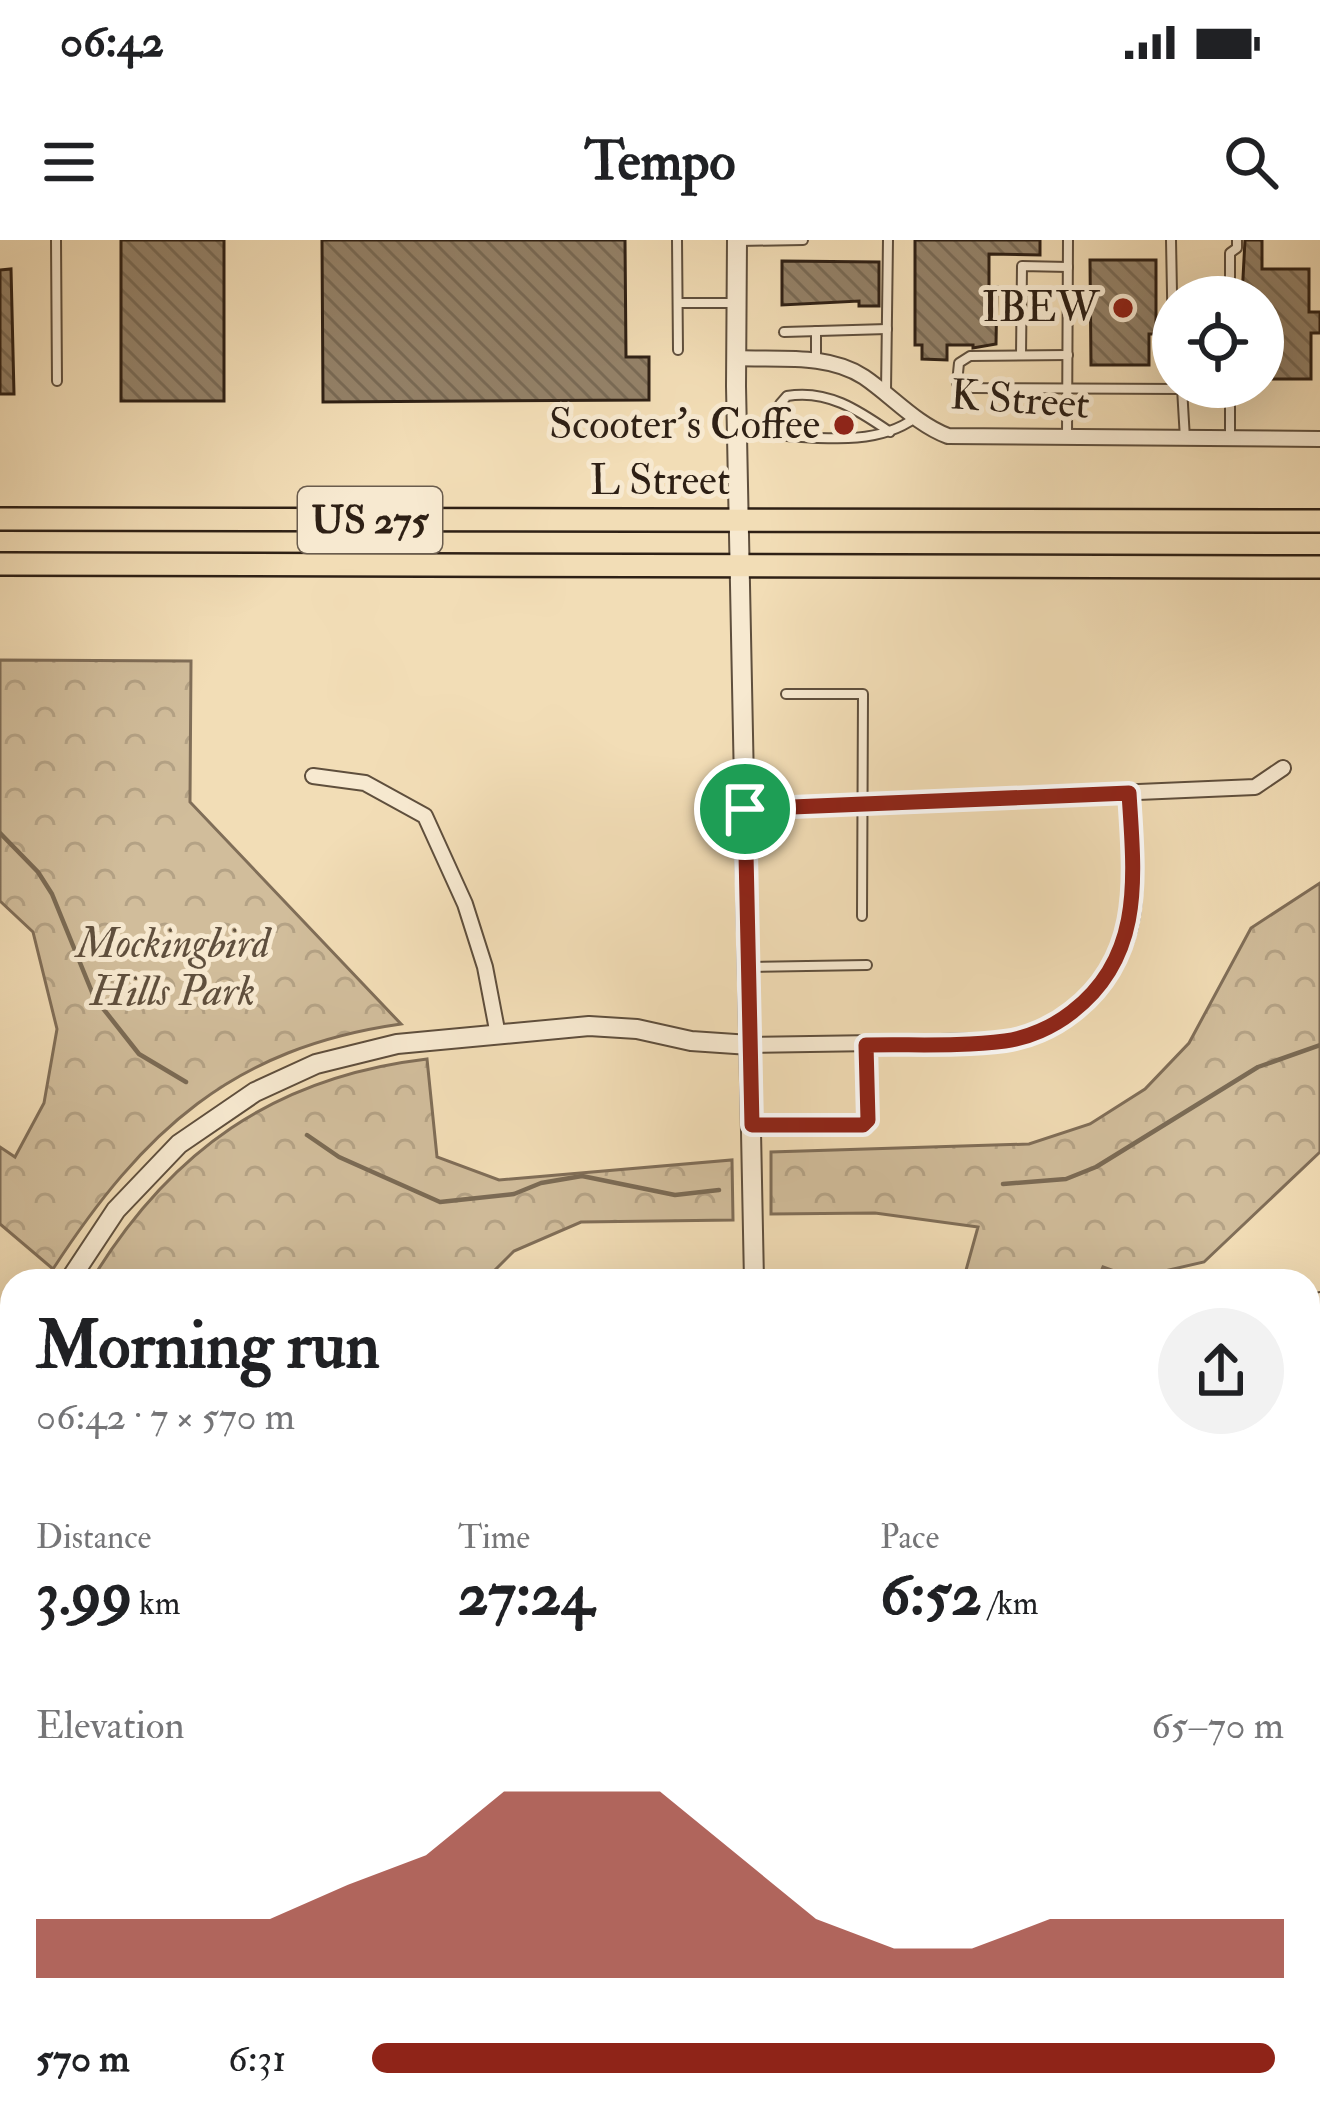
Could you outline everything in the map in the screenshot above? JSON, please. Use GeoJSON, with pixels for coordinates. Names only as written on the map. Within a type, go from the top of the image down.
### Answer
{"type":"FeatureCollection","features":[{"type":"Feature","properties":{"kind":"main road","name":"L Street"},"geometry":{"type":"LineString","coordinates":[[0,519],[1320,521]]}},
{"type":"Feature","properties":{"kind":"main road","name":"L Street"},"geometry":{"type":"LineString","coordinates":[[0,564],[1320,567]]}},
{"type":"Feature","properties":{"kind":"street"},"geometry":{"type":"LineString","coordinates":[[737,240],[754,1269]]}},
{"type":"Feature","properties":{"kind":"street","name":"K Street"},"geometry":{"type":"LineString","coordinates":[[736,358],[816,361],[853,370],[947,436],[1320,439]]}},
{"type":"Feature","properties":{"kind":"street"},"geometry":{"type":"LineString","coordinates":[[745,809],[1255,787],[1283,768]]}},
{"type":"Feature","properties":{"kind":"street"},"geometry":{"type":"LineString","coordinates":[[313,776],[365,784],[425,816],[465,904],[498,1034]]}},
{"type":"Feature","properties":{"kind":"street"},"geometry":{"type":"LineString","coordinates":[[77,1269],[116,1210],[154,1167],[203,1125],[255,1092],[316,1064],[370,1049],[609,1025],[691,1041],[750,1045],[1014,1040],[1048,1027],[1084,1002],[1112,970],[1132,918],[1129,793]]}},
{"type":"Feature","properties":{"kind":"lane"},"geometry":{"type":"LineString","coordinates":[[56,240],[57,381]]}},
{"type":"Feature","properties":{"kind":"lane"},"geometry":{"type":"LineString","coordinates":[[677,240],[679,350]]}},
{"type":"Feature","properties":{"kind":"lane"},"geometry":{"type":"LineString","coordinates":[[737,240],[803,240]]}},
{"type":"Feature","properties":{"kind":"lane"},"geometry":{"type":"LineString","coordinates":[[886,394],[888,240]]}},
{"type":"Feature","properties":{"kind":"lane"},"geometry":{"type":"LineString","coordinates":[[1067,439],[1068,240]]}},
{"type":"Feature","properties":{"kind":"lane"},"geometry":{"type":"LineString","coordinates":[[1171,240],[1172,276]]}},
{"type":"Feature","properties":{"kind":"lane"},"geometry":{"type":"LineString","coordinates":[[1230,276],[1230,253],[1237,248],[1237,240]]}},
{"type":"Feature","properties":{"kind":"lane"},"geometry":{"type":"LineString","coordinates":[[1022,355],[1022,266],[1068,267]]}},
{"type":"Feature","properties":{"kind":"lane"},"geometry":{"type":"LineString","coordinates":[[678,303],[738,303]]}},
{"type":"Feature","properties":{"kind":"lane"},"geometry":{"type":"LineString","coordinates":[[784,332],[886,329]]}},
{"type":"Feature","properties":{"kind":"lane"},"geometry":{"type":"LineString","coordinates":[[816,331],[816,361]]}},
{"type":"Feature","properties":{"kind":"lane"},"geometry":{"type":"LineString","coordinates":[[1067,356],[964,358],[956,369],[957,382],[973,388],[1152,388]]}},
{"type":"Feature","properties":{"kind":"lane"},"geometry":{"type":"LineString","coordinates":[[890,433],[830,398],[797,394],[780,404],[787,436],[878,436],[890,433],[916,418]]}},
{"type":"Feature","properties":{"kind":"lane"},"geometry":{"type":"LineString","coordinates":[[1183,408],[1185,439]]}},
{"type":"Feature","properties":{"kind":"lane"},"geometry":{"type":"LineString","coordinates":[[1230,408],[1231,439]]}},
{"type":"Feature","properties":{"kind":"lane"},"geometry":{"type":"LineString","coordinates":[[786,694],[863,694],[862,916]]}},
{"type":"Feature","properties":{"kind":"lane"},"geometry":{"type":"LineString","coordinates":[[748,968],[868,965]]}},
{"type":"Feature","properties":{"kind":"lane"},"geometry":{"type":"LineString","coordinates":[[752,1125],[863,1125],[868,1120],[866,1045]]}},
{"type":"Feature","properties":{"kind":"green space","name":"Mockingbird Hills Park"},"geometry":{"type":"Polygon","coordinates":[[[0,660],[191,661],[190,802],[401,1024],[288,1053],[197,1104],[122,1176],[53,1269],[0,1224],[0,1147],[15,1157],[44,1103],[57,1029],[33,932],[0,901],[0,660]]]}},
{"type":"Feature","properties":{"kind":"green space"},"geometry":{"type":"Polygon","coordinates":[[[1320,883],[1320,1152],[1204,1262],[1173,1269],[966,1269],[978,1227],[875,1213],[771,1214],[771,1152],[1029,1144],[1090,1124],[1145,1089],[1189,1043],[1251,928],[1320,883]]]}},
{"type":"Feature","properties":{"kind":"green space","name":"Mockingbird Hills Park"},"geometry":{"type":"Polygon","coordinates":[[[427,1059],[437,1157],[499,1180],[732,1160],[733,1220],[581,1222],[514,1251],[496,1269],[99,1269],[155,1194],[231,1128],[321,1083],[427,1059]]]}},
{"type":"Feature","properties":{"kind":"building"},"geometry":{"type":"Polygon","coordinates":[[[121,240],[224,240],[224,401],[121,401],[121,240]]]}},
{"type":"Feature","properties":{"kind":"building"},"geometry":{"type":"Polygon","coordinates":[[[322,240],[625,240],[626,357],[649,357],[649,400],[323,402],[322,240]]]}},
{"type":"Feature","properties":{"kind":"building"},"geometry":{"type":"Polygon","coordinates":[[[915,240],[1040,240],[1040,255],[989,254],[989,287],[997,287],[996,344],[947,345],[947,360],[922,359],[922,345],[915,345],[915,240]]]}},
{"type":"Feature","properties":{"kind":"building"},"geometry":{"type":"Polygon","coordinates":[[[1245,240],[1262,240],[1262,269],[1309,269],[1309,312],[1320,312],[1320,333],[1311,333],[1311,379],[1284,379],[1284,276],[1243,276],[1245,240]]]}},
{"type":"Feature","properties":{"kind":"building","name":"IBEW"},"geometry":{"type":"Polygon","coordinates":[[[1090,260],[1156,260],[1149,365],[1091,365],[1090,260]]]}},
{"type":"Feature","properties":{"kind":"building"},"geometry":{"type":"Polygon","coordinates":[[[782,261],[879,262],[879,306],[859,306],[859,301],[782,305],[782,261]]]}},
{"type":"Feature","properties":{"kind":"building"},"geometry":{"type":"Polygon","coordinates":[[[11,269],[14,394],[0,394],[0,270],[11,269]]]}},
{"type":"Feature","properties":{"kind":"waterway"},"geometry":{"type":"LineString","coordinates":[[0,833],[38,872],[52,894],[94,997],[139,1054],[186,1082]]}},
{"type":"Feature","properties":{"kind":"waterway"},"geometry":{"type":"LineString","coordinates":[[1003,1184],[1066,1179],[1096,1167],[1258,1067],[1320,1045]]}},
{"type":"Feature","properties":{"kind":"waterway"},"geometry":{"type":"LineString","coordinates":[[307,1135],[339,1157],[440,1202],[514,1194],[541,1183],[582,1176],[675,1195],[719,1190]]}},
{"type":"Feature","properties":{"kind":"place","name":"IBEW"},"geometry":{"type":"Point","coordinates":[1123,308]}},
{"type":"Feature","properties":{"kind":"place","name":"Scooter's Coffee"},"geometry":{"type":"Point","coordinates":[844,425]}},
{"type":"Feature","properties":{"kind":"route"},"geometry":{"type":"LineString","coordinates":[[1129,793],[1134,899],[1127,937],[1112,970],[1093,994],[1065,1018],[1035,1033],[1004,1041],[866,1045],[868,1120],[863,1125],[752,1125],[745,809],[1129,793]]}}]}
